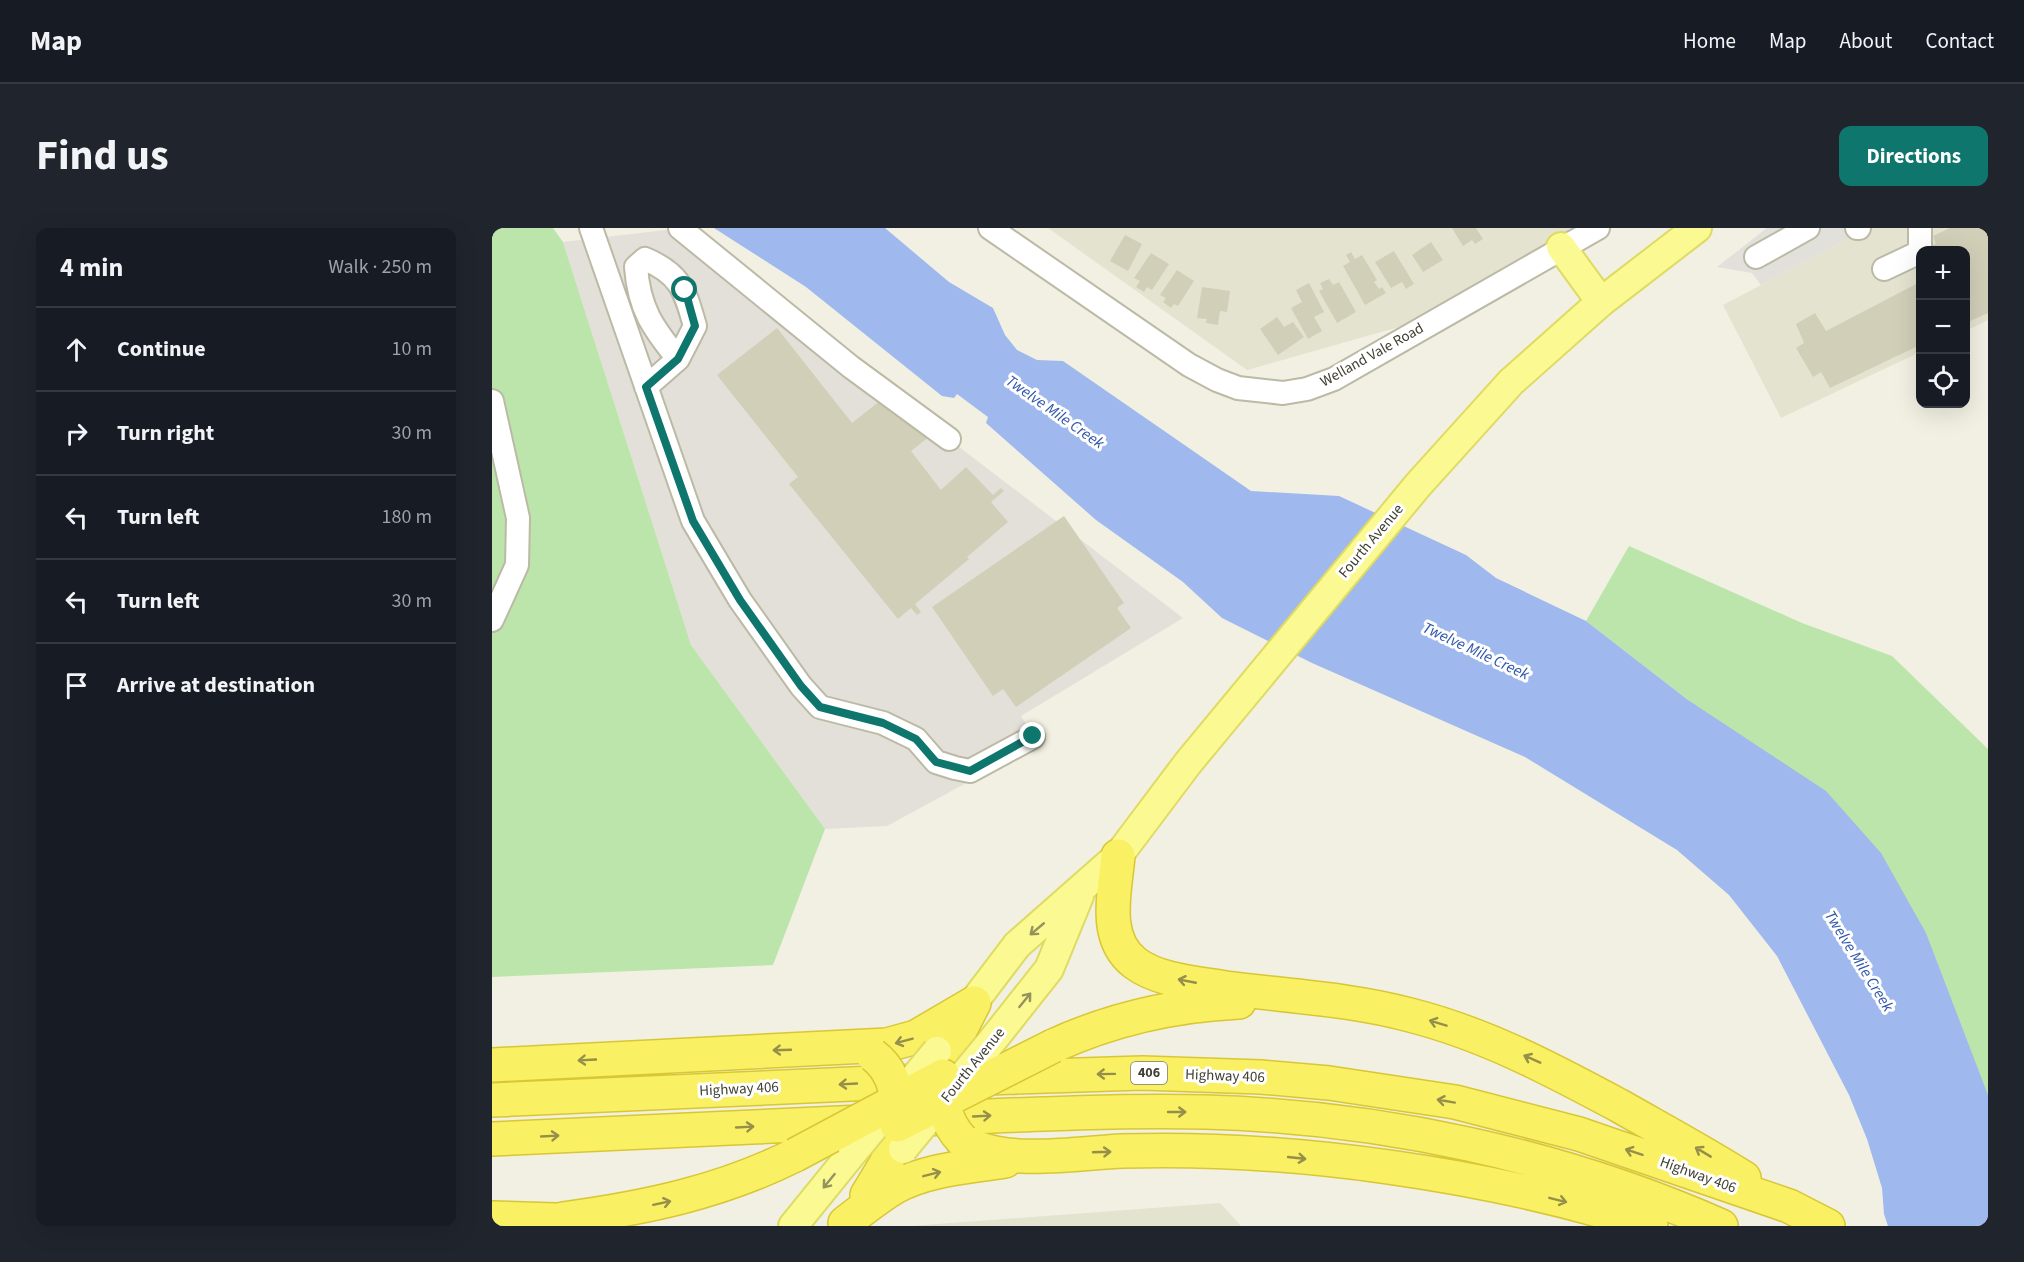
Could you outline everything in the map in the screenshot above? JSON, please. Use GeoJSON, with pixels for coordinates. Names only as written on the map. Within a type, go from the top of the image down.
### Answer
{"type":"FeatureCollection","features":[{"type":"Feature","properties":{"kind":"highway"},"geometry":{"type":"LineString","coordinates":[[1118,856],[1113,920],[1118,939],[1135,963],[1176,979],[1410,1014],[1514,1051],[1702,1151],[1789,1206]]}},
{"type":"Feature","properties":{"kind":"highway"},"geometry":{"type":"LineString","coordinates":[[943,1069],[1053,1046],[1089,1030],[1120,1020],[1188,1006],[1328,1001]]}},
{"type":"Feature","properties":{"kind":"highway"},"geometry":{"type":"LineString","coordinates":[[492,1065],[840,1048],[909,1040],[974,1003]]}},
{"type":"Feature","properties":{"kind":"highway"},"geometry":{"type":"LineString","coordinates":[[867,1195],[888,1162],[898,1129],[943,1069],[974,1003]]}},
{"type":"Feature","properties":{"kind":"highway"},"geometry":{"type":"LineString","coordinates":[[943,1069],[971,1060],[988,1046]]}},
{"type":"Feature","properties":{"kind":"highway"},"geometry":{"type":"LineString","coordinates":[[840,1048],[858,1050],[873,1056],[891,1075],[898,1129]]}},
{"type":"Feature","properties":{"kind":"highway"},"geometry":{"type":"LineString","coordinates":[[943,1069],[950,1125],[962,1140],[984,1151],[1044,1155],[1157,1151],[1234,1153],[1339,1163],[1501,1186],[1651,1226]]}},
{"type":"Feature","properties":{"kind":"highway","name":"Highway 406"},"geometry":{"type":"LineString","coordinates":[[492,1100],[1041,1075],[1142,1073],[1261,1077],[1394,1092],[1509,1115],[1579,1134],[1789,1206],[1828,1226]]}},
{"type":"Feature","properties":{"kind":"highway"},"geometry":{"type":"LineString","coordinates":[[492,1139],[1053,1113],[1207,1112],[1288,1117],[1398,1132],[1525,1158],[1641,1194],[1721,1226]]}},
{"type":"Feature","properties":{"kind":"highway"},"geometry":{"type":"LineString","coordinates":[[853,1152],[898,1129]]}},
{"type":"Feature","properties":{"kind":"highway"},"geometry":{"type":"LineString","coordinates":[[563,1220],[679,1200],[750,1176],[795,1155],[898,1129]]}},
{"type":"Feature","properties":{"kind":"highway"},"geometry":{"type":"LineString","coordinates":[[844,1224],[896,1187],[923,1176],[1044,1155]]}},
{"type":"Feature","properties":{"kind":"highway"},"geometry":{"type":"LineString","coordinates":[[492,1218],[563,1220],[633,1226]]}},
{"type":"Feature","properties":{"kind":"main road","name":"Fourth Avenue"},"geometry":{"type":"LineString","coordinates":[[974,1003],[1017,945],[1118,856],[1188,763],[1418,484],[1511,382],[1601,302],[1698,228]]}},
{"type":"Feature","properties":{"kind":"main road"},"geometry":{"type":"LineString","coordinates":[[1561,247],[1601,302]]}},
{"type":"Feature","properties":{"kind":"main road","name":"Fourth Avenue"},"geometry":{"type":"LineString","coordinates":[[988,1046],[1049,969],[1081,891]]}},
{"type":"Feature","properties":{"kind":"main road","name":"Fourth Avenue"},"geometry":{"type":"LineString","coordinates":[[898,1129],[943,1069]]}},
{"type":"Feature","properties":{"kind":"main road"},"geometry":{"type":"LineString","coordinates":[[793,1226],[853,1152]]}},
{"type":"Feature","properties":{"kind":"main road"},"geometry":{"type":"LineString","coordinates":[[844,1224],[867,1195]]}},
{"type":"Feature","properties":{"kind":"street"},"geometry":{"type":"LineString","coordinates":[[591,228],[693,521],[740,600],[801,686],[820,707],[883,723],[916,739],[936,762],[970,771],[1033,736]]}},
{"type":"Feature","properties":{"kind":"street"},"geometry":{"type":"LineString","coordinates":[[680,228],[842,360],[949,439]]}},
{"type":"Feature","properties":{"kind":"street","name":"Welland Vale Road"},"geometry":{"type":"LineString","coordinates":[[990,228],[1189,365],[1238,388],[1283,393],[1307,389],[1334,379],[1561,247],[1598,228]]}},
{"type":"Feature","properties":{"kind":"street"},"geometry":{"type":"LineString","coordinates":[[1756,257],[1809,228]]}},
{"type":"Feature","properties":{"kind":"street"},"geometry":{"type":"LineString","coordinates":[[1884,269],[1920,252],[1920,228]]}},
{"type":"Feature","properties":{"kind":"street"},"geometry":{"type":"LineString","coordinates":[[646,387],[678,359]]}},
{"type":"Feature","properties":{"kind":"street"},"geometry":{"type":"LineString","coordinates":[[492,401],[518,518],[517,565],[492,620]]}},
{"type":"Feature","properties":{"kind":"shaded area"},"geometry":{"type":"Polygon","coordinates":[[[1048,228],[1587,228],[1420,321],[1247,370],[1048,228]]]}},
{"type":"Feature","properties":{"kind":"shaded area"},"geometry":{"type":"Polygon","coordinates":[[[1767,228],[1869,228],[1761,285],[1752,273],[1717,267],[1767,228]]]}},
{"type":"Feature","properties":{"kind":"shaded area"},"geometry":{"type":"Polygon","coordinates":[[[1869,228],[1988,228],[1988,320],[1970,329],[1970,246],[1916,246],[1916,354],[1781,418],[1723,305],[1869,228]]]}},
{"type":"Feature","properties":{"kind":"shaded area"},"geometry":{"type":"Polygon","coordinates":[[[674,229],[1183,618],[1021,716],[1038,744],[887,826],[825,829],[691,645],[563,242],[674,229]]]}},
{"type":"Feature","properties":{"kind":"shaded area"},"geometry":{"type":"Polygon","coordinates":[[[1220,1203],[1241,1226],[911,1226],[1220,1203]]]}},
{"type":"Feature","properties":{"kind":"green space"},"geometry":{"type":"Polygon","coordinates":[[[492,228],[553,228],[563,242],[691,645],[825,829],[773,965],[492,977],[492,228]]]}},
{"type":"Feature","properties":{"kind":"green space"},"geometry":{"type":"Polygon","coordinates":[[[1629,546],[1802,623],[1892,656],[1988,749],[1988,1095],[1688,700],[1586,621],[1629,546]]]}},
{"type":"Feature","properties":{"kind":"water","name":"Twelve Mile Creek"},"geometry":{"type":"Polygon","coordinates":[[[714,228],[885,228],[949,282],[993,308],[1005,335],[1017,350],[1037,360],[1063,361],[1251,491],[1339,496],[1466,555],[1496,578],[1586,621],[1688,700],[1826,791],[1881,853],[1926,933],[1988,1095],[1988,1226],[1888,1226],[1884,1214],[1882,1188],[1867,1139],[1849,1095],[1777,956],[1729,895],[1677,850],[1525,757],[1312,663],[1222,618],[1183,582],[1096,520],[986,423],[988,417],[957,394],[954,398],[942,396],[806,287],[714,228]]]}},
{"type":"Feature","properties":{"kind":"building"},"geometry":{"type":"Polygon","coordinates":[[[1452,228],[1476,228],[1483,239],[1475,244],[1472,240],[1463,246],[1452,228]]]}},
{"type":"Feature","properties":{"kind":"building"},"geometry":{"type":"Polygon","coordinates":[[[1950,228],[1988,228],[1988,313],[1970,321],[1970,246],[1931,246],[1936,244],[1933,236],[1950,228]]]}},
{"type":"Feature","properties":{"kind":"building"},"geometry":{"type":"Polygon","coordinates":[[[1125,235],[1142,244],[1128,271],[1110,261],[1125,235]]]}},
{"type":"Feature","properties":{"kind":"building"},"geometry":{"type":"Polygon","coordinates":[[[1431,242],[1443,260],[1423,272],[1412,255],[1431,242]]]}},
{"type":"Feature","properties":{"kind":"building"},"geometry":{"type":"Polygon","coordinates":[[[1394,251],[1414,284],[1406,289],[1402,282],[1391,288],[1375,262],[1394,251]]]}},
{"type":"Feature","properties":{"kind":"building"},"geometry":{"type":"Polygon","coordinates":[[[1351,252],[1355,259],[1362,255],[1377,280],[1374,282],[1386,293],[1365,305],[1343,266],[1350,262],[1346,255],[1351,252]]]}},
{"type":"Feature","properties":{"kind":"building"},"geometry":{"type":"Polygon","coordinates":[[[1151,253],[1169,264],[1152,290],[1147,287],[1144,292],[1136,287],[1140,281],[1134,278],[1151,253]]]}},
{"type":"Feature","properties":{"kind":"building"},"geometry":{"type":"Polygon","coordinates":[[[1177,270],[1194,281],[1178,306],[1174,304],[1171,308],[1163,302],[1166,298],[1160,295],[1177,270]]]}},
{"type":"Feature","properties":{"kind":"building"},"geometry":{"type":"Polygon","coordinates":[[[1329,279],[1333,285],[1339,282],[1356,312],[1337,323],[1319,291],[1323,289],[1320,283],[1329,279]]]}},
{"type":"Feature","properties":{"kind":"building"},"geometry":{"type":"Polygon","coordinates":[[[1309,283],[1324,312],[1314,317],[1322,331],[1308,339],[1291,308],[1302,302],[1296,290],[1309,283]]]}},
{"type":"Feature","properties":{"kind":"building"},"geometry":{"type":"Polygon","coordinates":[[[1916,284],[1916,347],[1830,388],[1821,372],[1813,377],[1796,348],[1804,343],[1796,324],[1815,313],[1826,331],[1916,284]]]}},
{"type":"Feature","properties":{"kind":"building"},"geometry":{"type":"Polygon","coordinates":[[[1202,287],[1230,291],[1227,312],[1220,311],[1218,325],[1206,323],[1207,319],[1197,318],[1202,287]]]}},
{"type":"Feature","properties":{"kind":"building"},"geometry":{"type":"Polygon","coordinates":[[[1277,317],[1284,327],[1293,322],[1304,337],[1278,355],[1260,329],[1277,317]]]}},
{"type":"Feature","properties":{"kind":"building"},"geometry":{"type":"Polygon","coordinates":[[[777,328],[852,423],[881,400],[890,412],[902,403],[930,436],[911,451],[941,490],[966,467],[993,495],[1001,488],[1004,491],[991,502],[1008,522],[967,557],[969,559],[915,604],[921,612],[917,615],[911,608],[898,619],[789,484],[798,477],[717,375],[777,328]]]}},
{"type":"Feature","properties":{"kind":"building"},"geometry":{"type":"Polygon","coordinates":[[[1064,516],[1124,603],[1117,608],[1131,628],[1016,707],[1003,689],[993,696],[932,607],[1064,516]]]}},
{"type":"Feature","properties":{"kind":"route"},"geometry":{"type":"LineString","coordinates":[[685,290],[695,326],[678,359],[646,387],[693,521],[740,600],[801,686],[820,707],[883,723],[916,739],[936,762],[955,768],[970,771],[1033,736]]}}]}
